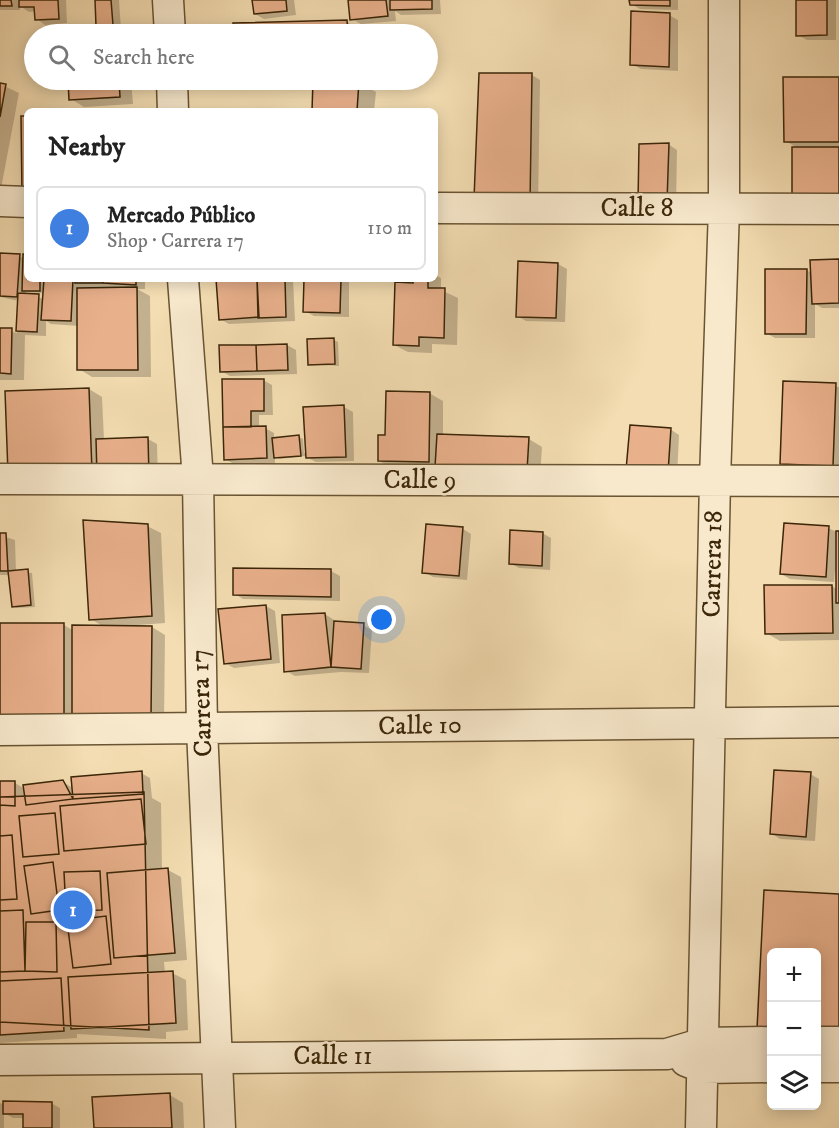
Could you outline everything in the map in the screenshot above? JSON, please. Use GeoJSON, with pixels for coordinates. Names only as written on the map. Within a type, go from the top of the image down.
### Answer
{"type":"FeatureCollection","features":[{"type":"Feature","properties":{"kind":"street"},"geometry":{"type":"LineString","coordinates":[[168,0],[169,24]]}},
{"type":"Feature","properties":{"kind":"street","name":"Carrera 18"},"geometry":{"type":"LineString","coordinates":[[701,1128],[715,480],[724,208],[724,0]]}},
{"type":"Feature","properties":{"kind":"street"},"geometry":{"type":"LineString","coordinates":[[172,90],[173,108]]}},
{"type":"Feature","properties":{"kind":"street"},"geometry":{"type":"LineString","coordinates":[[0,201],[24,202]]}},
{"type":"Feature","properties":{"kind":"street","name":"Calle 8"},"geometry":{"type":"LineString","coordinates":[[438,208],[839,209]]}},
{"type":"Feature","properties":{"kind":"street","name":"Carrera 17"},"geometry":{"type":"LineString","coordinates":[[183,282],[198,479],[202,729],[220,1128]]}},
{"type":"Feature","properties":{"kind":"street","name":"Calle 9"},"geometry":{"type":"LineString","coordinates":[[0,479],[839,481]]}},
{"type":"Feature","properties":{"kind":"street","name":"Calle 10"},"geometry":{"type":"LineString","coordinates":[[0,730],[839,722]]}},
{"type":"Feature","properties":{"kind":"street"},"geometry":{"type":"LineString","coordinates":[[821,1042],[839,1042]]}},
{"type":"Feature","properties":{"kind":"street","name":"Calle 11"},"geometry":{"type":"LineString","coordinates":[[704,1055],[767,1043]]}},
{"type":"Feature","properties":{"kind":"street","name":"Calle 11"},"geometry":{"type":"LineString","coordinates":[[0,1060],[217,1056],[666,1054],[704,1055],[767,1067]]}},
{"type":"Feature","properties":{"kind":"street"},"geometry":{"type":"LineString","coordinates":[[821,1067],[839,1067]]}},
{"type":"Feature","properties":{"kind":"building"},"geometry":{"type":"Polygon","coordinates":[[[0,0],[11,0],[12,6],[0,6],[0,0]]]}},
{"type":"Feature","properties":{"kind":"building"},"geometry":{"type":"Polygon","coordinates":[[[19,0],[58,0],[59,19],[35,20],[34,7],[19,7],[19,0]]]}},
{"type":"Feature","properties":{"kind":"building"},"geometry":{"type":"Polygon","coordinates":[[[95,0],[111,0],[113,24],[96,24],[95,0]]]}},
{"type":"Feature","properties":{"kind":"building"},"geometry":{"type":"Polygon","coordinates":[[[252,0],[286,0],[287,11],[254,14],[252,0]]]}},
{"type":"Feature","properties":{"kind":"building"},"geometry":{"type":"Polygon","coordinates":[[[348,0],[386,0],[388,16],[350,20],[348,0]]]}},
{"type":"Feature","properties":{"kind":"building"},"geometry":{"type":"Polygon","coordinates":[[[390,0],[432,0],[432,9],[390,10],[390,0]]]}},
{"type":"Feature","properties":{"kind":"building"},"geometry":{"type":"Polygon","coordinates":[[[629,0],[670,0],[670,6],[630,5],[629,0]]]}},
{"type":"Feature","properties":{"kind":"building"},"geometry":{"type":"Polygon","coordinates":[[[796,0],[827,0],[827,35],[796,36],[796,0]]]}},
{"type":"Feature","properties":{"kind":"building"},"geometry":{"type":"Polygon","coordinates":[[[631,11],[670,13],[669,67],[630,65],[631,11]]]}},
{"type":"Feature","properties":{"kind":"building"},"geometry":{"type":"Polygon","coordinates":[[[347,20],[347,24],[233,24],[347,20]]]}},
{"type":"Feature","properties":{"kind":"building"},"geometry":{"type":"Polygon","coordinates":[[[479,73],[532,73],[530,203],[474,199],[479,73]]]}},
{"type":"Feature","properties":{"kind":"building"},"geometry":{"type":"Polygon","coordinates":[[[783,77],[839,77],[839,142],[784,142],[783,77]]]}},
{"type":"Feature","properties":{"kind":"building"},"geometry":{"type":"Polygon","coordinates":[[[0,83],[6,84],[0,117],[0,83]]]}},
{"type":"Feature","properties":{"kind":"building"},"geometry":{"type":"Polygon","coordinates":[[[68,90],[120,90],[120,97],[69,100],[68,90]]]}},
{"type":"Feature","properties":{"kind":"building"},"geometry":{"type":"Polygon","coordinates":[[[313,90],[358,90],[357,108],[312,108],[313,90]]]}},
{"type":"Feature","properties":{"kind":"building"},"geometry":{"type":"Polygon","coordinates":[[[21,116],[24,116],[24,195],[22,195],[21,116]]]}},
{"type":"Feature","properties":{"kind":"building"},"geometry":{"type":"Polygon","coordinates":[[[669,143],[667,202],[638,202],[639,144],[669,143]]]}},
{"type":"Feature","properties":{"kind":"building"},"geometry":{"type":"Polygon","coordinates":[[[792,147],[839,147],[839,198],[792,198],[792,147]]]}},
{"type":"Feature","properties":{"kind":"building"},"geometry":{"type":"Polygon","coordinates":[[[0,253],[20,254],[17,297],[0,296],[0,253]]]}},
{"type":"Feature","properties":{"kind":"building"},"geometry":{"type":"Polygon","coordinates":[[[24,254],[24,282],[40,282],[40,291],[22,291],[24,254]]]}},
{"type":"Feature","properties":{"kind":"building"},"geometry":{"type":"Polygon","coordinates":[[[839,259],[839,303],[812,304],[810,260],[839,259]]]}},
{"type":"Feature","properties":{"kind":"building"},"geometry":{"type":"Polygon","coordinates":[[[518,261],[558,263],[556,318],[516,317],[518,261]]]}},
{"type":"Feature","properties":{"kind":"building"},"geometry":{"type":"Polygon","coordinates":[[[765,269],[807,269],[806,334],[765,334],[765,269]]]}},
{"type":"Feature","properties":{"kind":"building"},"geometry":{"type":"Polygon","coordinates":[[[44,282],[73,282],[71,321],[41,320],[44,282]]]}},
{"type":"Feature","properties":{"kind":"building"},"geometry":{"type":"Polygon","coordinates":[[[75,282],[103,282],[103,283],[75,282]]]}},
{"type":"Feature","properties":{"kind":"building"},"geometry":{"type":"Polygon","coordinates":[[[136,282],[136,285],[103,283],[136,282]]]}},
{"type":"Feature","properties":{"kind":"building"},"geometry":{"type":"Polygon","coordinates":[[[216,282],[257,282],[259,317],[219,320],[216,282]]]}},
{"type":"Feature","properties":{"kind":"building"},"geometry":{"type":"Polygon","coordinates":[[[257,282],[285,282],[286,317],[258,318],[257,282]]]}},
{"type":"Feature","properties":{"kind":"building"},"geometry":{"type":"Polygon","coordinates":[[[304,282],[341,282],[340,313],[303,312],[304,282]]]}},
{"type":"Feature","properties":{"kind":"building"},"geometry":{"type":"Polygon","coordinates":[[[395,282],[428,282],[428,288],[445,288],[444,338],[419,337],[419,346],[393,345],[395,282]]]}},
{"type":"Feature","properties":{"kind":"building"},"geometry":{"type":"Polygon","coordinates":[[[137,287],[138,370],[77,370],[77,288],[137,287]]]}},
{"type":"Feature","properties":{"kind":"building"},"geometry":{"type":"Polygon","coordinates":[[[18,293],[39,294],[37,332],[16,331],[18,293]]]}},
{"type":"Feature","properties":{"kind":"building"},"geometry":{"type":"Polygon","coordinates":[[[0,328],[12,328],[11,374],[0,373],[0,328]]]}},
{"type":"Feature","properties":{"kind":"building"},"geometry":{"type":"Polygon","coordinates":[[[334,338],[335,364],[308,365],[307,339],[334,338]]]}},
{"type":"Feature","properties":{"kind":"building"},"geometry":{"type":"Polygon","coordinates":[[[287,344],[288,370],[257,371],[256,345],[287,344]]]}},
{"type":"Feature","properties":{"kind":"building"},"geometry":{"type":"Polygon","coordinates":[[[219,345],[256,345],[257,371],[220,372],[219,345]]]}},
{"type":"Feature","properties":{"kind":"building"},"geometry":{"type":"Polygon","coordinates":[[[222,379],[264,379],[264,411],[251,411],[251,427],[223,427],[222,379]]]}},
{"type":"Feature","properties":{"kind":"building"},"geometry":{"type":"Polygon","coordinates":[[[783,381],[836,383],[833,466],[780,464],[783,381]]]}},
{"type":"Feature","properties":{"kind":"building"},"geometry":{"type":"Polygon","coordinates":[[[89,388],[92,472],[8,474],[5,391],[89,388]]]}},
{"type":"Feature","properties":{"kind":"building"},"geometry":{"type":"Polygon","coordinates":[[[386,391],[430,392],[429,462],[378,461],[378,435],[385,435],[386,391]]]}},
{"type":"Feature","properties":{"kind":"building"},"geometry":{"type":"Polygon","coordinates":[[[344,405],[346,457],[306,458],[303,407],[344,405]]]}},
{"type":"Feature","properties":{"kind":"building"},"geometry":{"type":"Polygon","coordinates":[[[630,425],[671,428],[668,473],[626,470],[630,425]]]}},
{"type":"Feature","properties":{"kind":"building"},"geometry":{"type":"Polygon","coordinates":[[[266,426],[267,458],[224,460],[223,427],[266,426]]]}},
{"type":"Feature","properties":{"kind":"building"},"geometry":{"type":"Polygon","coordinates":[[[437,434],[529,437],[527,471],[435,467],[437,434]]]}},
{"type":"Feature","properties":{"kind":"building"},"geometry":{"type":"Polygon","coordinates":[[[299,435],[301,456],[274,458],[272,438],[299,435]]]}},
{"type":"Feature","properties":{"kind":"building"},"geometry":{"type":"Polygon","coordinates":[[[148,437],[149,476],[97,477],[96,439],[148,437]]]}},
{"type":"Feature","properties":{"kind":"building"},"geometry":{"type":"Polygon","coordinates":[[[83,520],[148,524],[152,616],[89,620],[83,520]]]}},
{"type":"Feature","properties":{"kind":"building"},"geometry":{"type":"Polygon","coordinates":[[[784,523],[829,526],[826,577],[780,574],[784,523]]]}},
{"type":"Feature","properties":{"kind":"building"},"geometry":{"type":"Polygon","coordinates":[[[426,524],[463,527],[459,576],[422,573],[426,524]]]}},
{"type":"Feature","properties":{"kind":"building"},"geometry":{"type":"Polygon","coordinates":[[[510,530],[543,532],[542,566],[509,564],[510,530]]]}},
{"type":"Feature","properties":{"kind":"building"},"geometry":{"type":"Polygon","coordinates":[[[836,531],[839,531],[839,603],[836,603],[836,531]]]}},
{"type":"Feature","properties":{"kind":"building"},"geometry":{"type":"Polygon","coordinates":[[[0,533],[6,533],[8,571],[0,571],[0,533]]]}},
{"type":"Feature","properties":{"kind":"building"},"geometry":{"type":"Polygon","coordinates":[[[233,568],[331,569],[331,597],[233,595],[233,568]]]}},
{"type":"Feature","properties":{"kind":"building"},"geometry":{"type":"Polygon","coordinates":[[[28,569],[31,605],[12,607],[8,571],[28,569]]]}},
{"type":"Feature","properties":{"kind":"building"},"geometry":{"type":"Polygon","coordinates":[[[764,585],[832,585],[833,633],[765,634],[764,585]]]}},
{"type":"Feature","properties":{"kind":"building"},"geometry":{"type":"Polygon","coordinates":[[[266,605],[271,659],[224,664],[218,609],[266,605]]]}},
{"type":"Feature","properties":{"kind":"building"},"geometry":{"type":"Polygon","coordinates":[[[325,613],[331,667],[284,672],[282,615],[325,613]]]}},
{"type":"Feature","properties":{"kind":"building"},"geometry":{"type":"Polygon","coordinates":[[[334,621],[364,623],[361,669],[331,667],[334,621]]]}},
{"type":"Feature","properties":{"kind":"building"},"geometry":{"type":"Polygon","coordinates":[[[0,623],[64,623],[64,720],[0,720],[0,623]]]}},
{"type":"Feature","properties":{"kind":"building"},"geometry":{"type":"Polygon","coordinates":[[[72,625],[152,626],[151,717],[72,716],[72,625]]]}},
{"type":"Feature","properties":{"kind":"building"},"geometry":{"type":"Polygon","coordinates":[[[774,770],[811,772],[806,837],[770,834],[774,770]]]}},
{"type":"Feature","properties":{"kind":"building"},"geometry":{"type":"Polygon","coordinates":[[[142,771],[143,794],[73,799],[71,777],[142,771]]]}},
{"type":"Feature","properties":{"kind":"building"},"geometry":{"type":"Polygon","coordinates":[[[63,780],[73,799],[26,805],[23,785],[63,780]]]}},
{"type":"Feature","properties":{"kind":"building"},"geometry":{"type":"Polygon","coordinates":[[[0,781],[15,781],[15,806],[0,805],[0,781]]]}},
{"type":"Feature","properties":{"kind":"building"},"geometry":{"type":"Polygon","coordinates":[[[144,792],[149,1030],[0,1022],[0,797],[144,792]]]}},
{"type":"Feature","properties":{"kind":"building"},"geometry":{"type":"Polygon","coordinates":[[[141,799],[146,844],[64,851],[60,806],[141,799]]]}},
{"type":"Feature","properties":{"kind":"building"},"geometry":{"type":"Polygon","coordinates":[[[55,813],[59,854],[23,857],[19,816],[55,813]]]}},
{"type":"Feature","properties":{"kind":"building"},"geometry":{"type":"Polygon","coordinates":[[[12,835],[17,899],[0,900],[0,836],[12,835]]]}},
{"type":"Feature","properties":{"kind":"building"},"geometry":{"type":"Polygon","coordinates":[[[53,862],[59,910],[31,914],[24,866],[53,862]]]}},
{"type":"Feature","properties":{"kind":"building"},"geometry":{"type":"Polygon","coordinates":[[[168,868],[175,953],[114,958],[107,873],[168,868]]]}},
{"type":"Feature","properties":{"kind":"building"},"geometry":{"type":"Polygon","coordinates":[[[100,871],[102,910],[66,911],[64,872],[100,871]]]}},
{"type":"Feature","properties":{"kind":"building"},"geometry":{"type":"Polygon","coordinates":[[[764,890],[839,894],[839,1034],[821,1032],[821,948],[767,948],[767,1030],[757,1029],[764,890]]]}},
{"type":"Feature","properties":{"kind":"building"},"geometry":{"type":"Polygon","coordinates":[[[23,910],[25,971],[0,972],[0,911],[23,910]]]}},
{"type":"Feature","properties":{"kind":"building"},"geometry":{"type":"Polygon","coordinates":[[[106,916],[111,964],[73,968],[67,921],[106,916]]]}},
{"type":"Feature","properties":{"kind":"building"},"geometry":{"type":"Polygon","coordinates":[[[26,922],[56,922],[57,972],[25,971],[26,922]]]}},
{"type":"Feature","properties":{"kind":"building"},"geometry":{"type":"Polygon","coordinates":[[[173,971],[176,1023],[71,1029],[68,977],[173,971]]]}},
{"type":"Feature","properties":{"kind":"building"},"geometry":{"type":"Polygon","coordinates":[[[61,978],[64,1031],[0,1035],[0,981],[61,978]]]}},
{"type":"Feature","properties":{"kind":"building"},"geometry":{"type":"Polygon","coordinates":[[[170,1093],[172,1128],[94,1128],[92,1097],[170,1093]]]}},
{"type":"Feature","properties":{"kind":"building"},"geometry":{"type":"Polygon","coordinates":[[[3,1101],[52,1102],[52,1128],[23,1128],[23,1114],[3,1114],[3,1101]]]}},
{"type":"Feature","properties":{"kind":"place","name":"Mercado Público"},"geometry":{"type":"Point","coordinates":[73,910]}}]}
